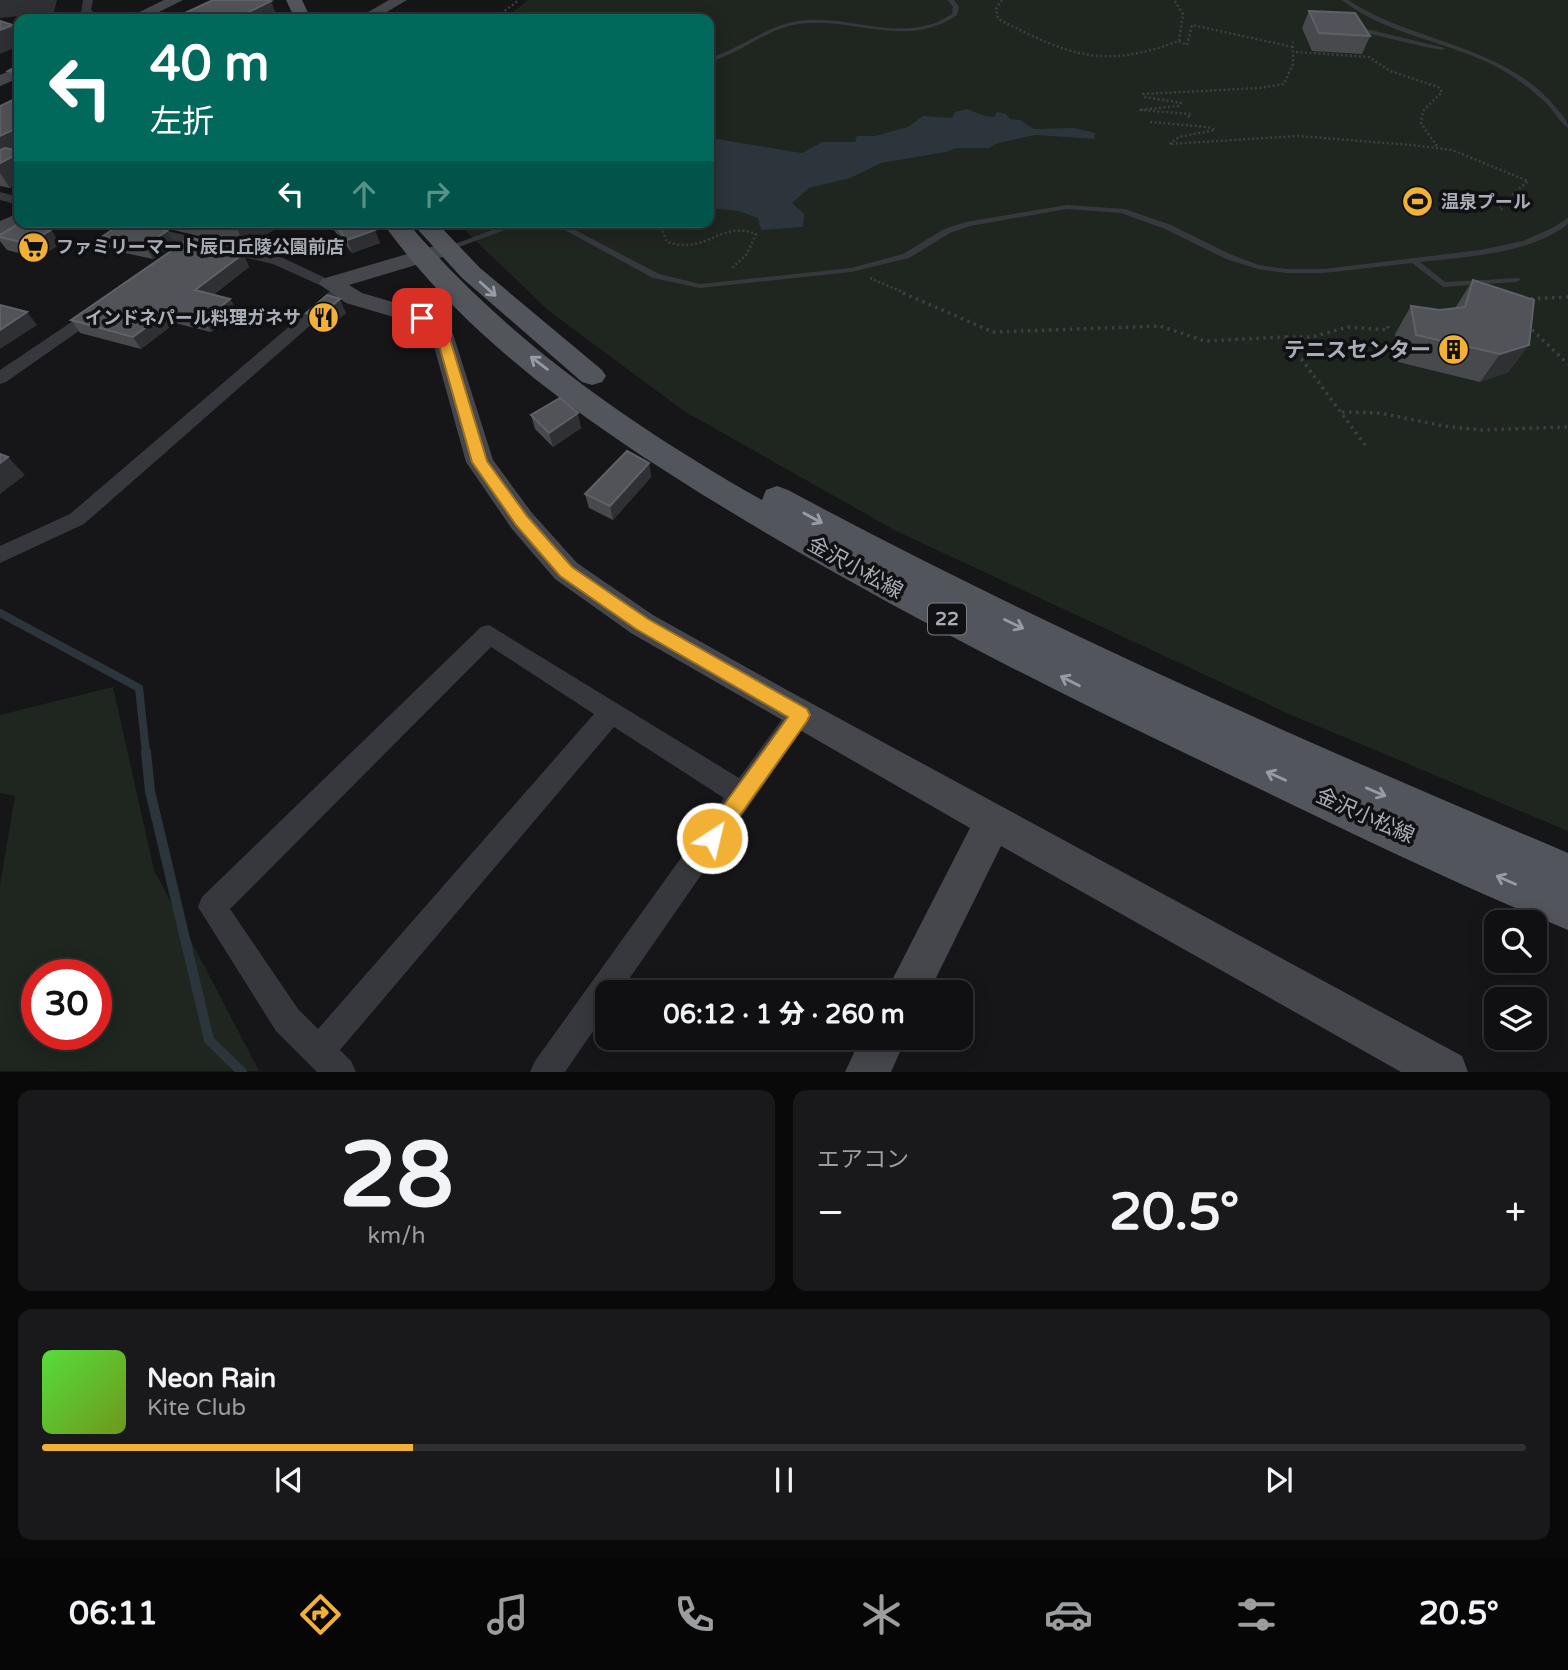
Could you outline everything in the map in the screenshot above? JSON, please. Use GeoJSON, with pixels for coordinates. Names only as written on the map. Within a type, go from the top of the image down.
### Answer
{"type":"FeatureCollection","features":[{"type":"Feature","properties":{"kind":"main road","name":"金沢小松線"},"geometry":{"type":"LineString","coordinates":[[405,228],[431,242],[471,273],[608,390],[717,464],[813,519],[944,590],[1108,670],[1361,786],[1568,875]]}},
{"type":"Feature","properties":{"kind":"main road","name":"金沢小松線"},"geometry":{"type":"LineString","coordinates":[[431,242],[506,338],[613,419],[703,479],[808,542],[935,613],[1081,687],[1568,908]]}},
{"type":"Feature","properties":{"kind":"street"},"geometry":{"type":"LineString","coordinates":[[88,0],[85,11],[91,14]]}},
{"type":"Feature","properties":{"kind":"street"},"geometry":{"type":"LineString","coordinates":[[144,14],[176,0]]}},
{"type":"Feature","properties":{"kind":"street"},"geometry":{"type":"LineString","coordinates":[[373,14],[400,0]]}},
{"type":"Feature","properties":{"kind":"street"},"geometry":{"type":"LineString","coordinates":[[136,228],[278,261],[335,288],[422,318],[443,336],[480,462],[522,521],[566,571],[642,624],[800,715],[1446,1072]]}},
{"type":"Feature","properties":{"kind":"street"},"geometry":{"type":"LineString","coordinates":[[170,258],[193,242]]}},
{"type":"Feature","properties":{"kind":"street"},"geometry":{"type":"LineString","coordinates":[[0,555],[77,519],[335,288],[431,242]]}},
{"type":"Feature","properties":{"kind":"street"},"geometry":{"type":"LineString","coordinates":[[0,378],[114,298]]}},
{"type":"Feature","properties":{"kind":"street"},"geometry":{"type":"LineString","coordinates":[[340,1072],[287,1020],[212,908],[489,634],[742,795]]}},
{"type":"Feature","properties":{"kind":"street"},"geometry":{"type":"LineString","coordinates":[[319,1051],[611,712]]}},
{"type":"Feature","properties":{"kind":"street"},"geometry":{"type":"LineString","coordinates":[[546,1072],[800,715]]}},
{"type":"Feature","properties":{"kind":"street"},"geometry":{"type":"LineString","coordinates":[[913,980],[993,822]]}},
{"type":"Feature","properties":{"kind":"street"},"geometry":{"type":"LineString","coordinates":[[867,1072],[878,1050]]}},
{"type":"Feature","properties":{"kind":"lane"},"geometry":{"type":"LineString","coordinates":[[714,59],[730,54],[775,29],[802,22],[901,29],[930,28],[954,15],[956,8],[951,0]]}},
{"type":"Feature","properties":{"kind":"lane"},"geometry":{"type":"LineString","coordinates":[[1345,0],[1378,20],[1492,61],[1529,82],[1555,107],[1568,126]]}},
{"type":"Feature","properties":{"kind":"lane"},"geometry":{"type":"LineString","coordinates":[[1352,29],[1375,31],[1439,48],[1462,50]]}},
{"type":"Feature","properties":{"kind":"lane"},"geometry":{"type":"LineString","coordinates":[[1555,107],[1567,103]]}},
{"type":"Feature","properties":{"kind":"lane"},"geometry":{"type":"LineString","coordinates":[[565,228],[656,276],[700,286],[851,270],[906,256],[947,231],[969,224],[1067,207],[1122,211],[1146,218],[1229,257],[1258,267],[1324,271],[1415,261],[1525,243],[1555,230],[1568,220]]}},
{"type":"Feature","properties":{"kind":"lane"},"geometry":{"type":"LineString","coordinates":[[431,242],[495,228]]}},
{"type":"Feature","properties":{"kind":"lane"},"geometry":{"type":"LineString","coordinates":[[1415,261],[1441,289],[1464,293]]}},
{"type":"Feature","properties":{"kind":"lane"},"geometry":{"type":"LineString","coordinates":[[1441,289],[1516,280]]}},
{"type":"Feature","properties":{"kind":"path"},"geometry":{"type":"LineString","coordinates":[[500,14],[518,0]]}},
{"type":"Feature","properties":{"kind":"path"},"geometry":{"type":"LineString","coordinates":[[1002,0],[996,9],[998,19],[1049,46],[1086,56],[1121,58],[1147,55],[1179,41],[1184,24],[1184,11],[1174,0]]}},
{"type":"Feature","properties":{"kind":"path"},"geometry":{"type":"LineString","coordinates":[[1179,41],[1187,46],[1192,25],[1293,45],[1295,52],[1290,77],[1284,84],[1259,88],[1143,94],[1145,97],[1181,103],[1178,106],[1139,110],[1191,114],[1188,117]]}},
{"type":"Feature","properties":{"kind":"path"},"geometry":{"type":"LineString","coordinates":[[1295,52],[1369,57],[1390,71],[1438,87],[1442,92],[1423,111],[1421,123],[1438,149]]}},
{"type":"Feature","properties":{"kind":"path"},"geometry":{"type":"LineString","coordinates":[[1150,122],[1208,127],[1215,130],[1179,136],[1169,144],[1298,136],[1438,149],[1473,158],[1528,181],[1499,207],[1504,211]]}},
{"type":"Feature","properties":{"kind":"path"},"geometry":{"type":"LineString","coordinates":[[662,228],[667,242],[678,247],[701,246],[732,228],[746,229],[756,234],[740,264],[700,286]]}},
{"type":"Feature","properties":{"kind":"path"},"geometry":{"type":"LineString","coordinates":[[851,270],[993,332],[1160,326],[1205,341],[1312,337],[1348,327],[1388,330],[1388,324]]}},
{"type":"Feature","properties":{"kind":"path"},"geometry":{"type":"LineString","coordinates":[[1514,299],[1568,297]]}},
{"type":"Feature","properties":{"kind":"path"},"geometry":{"type":"LineString","coordinates":[[1524,322],[1568,364]]}},
{"type":"Feature","properties":{"kind":"path"},"geometry":{"type":"LineString","coordinates":[[1285,337],[1364,445]]}},
{"type":"Feature","properties":{"kind":"path"},"geometry":{"type":"LineString","coordinates":[[1341,411],[1380,413],[1444,426],[1482,430],[1568,427]]}},
{"type":"Feature","properties":{"kind":"shaded area"},"geometry":{"type":"Polygon","coordinates":[[[528,0],[1568,0],[1568,831],[1289,714],[896,531],[684,411],[549,311],[462,228],[714,228],[714,14],[510,14],[528,0]]]}},
{"type":"Feature","properties":{"kind":"shaded area"},"geometry":{"type":"Polygon","coordinates":[[[967,109],[994,117],[997,112],[1006,114],[1010,119],[1020,120],[1034,129],[1074,128],[1095,133],[1094,139],[1035,135],[998,143],[989,148],[956,148],[881,163],[850,178],[809,188],[792,203],[804,214],[803,227],[761,230],[758,218],[739,211],[714,208],[714,138],[802,153],[822,142],[855,142],[857,136],[875,136],[908,127],[923,116],[952,118],[955,112],[967,109]]]}},
{"type":"Feature","properties":{"kind":"shaded area"},"geometry":{"type":"Polygon","coordinates":[[[113,687],[154,870],[259,1071],[0,1071],[0,885],[15,796],[0,793],[0,715],[113,687]]]}},
{"type":"Feature","properties":{"kind":"building"},"geometry":{"type":"Polygon","coordinates":[[[213,0],[271,1],[244,14],[183,14],[213,0]]]}},
{"type":"Feature","properties":{"kind":"building"},"geometry":{"type":"Polygon","coordinates":[[[1309,11],[1355,13],[1370,36],[1319,33],[1309,11]]]}},
{"type":"Feature","properties":{"kind":"building"},"geometry":{"type":"Polygon","coordinates":[[[0,21],[13,25],[0,30],[0,21]]]}},
{"type":"Feature","properties":{"kind":"building"},"geometry":{"type":"Polygon","coordinates":[[[14,99],[14,129],[0,136],[0,106],[14,99]]]}},
{"type":"Feature","properties":{"kind":"building"},"geometry":{"type":"Polygon","coordinates":[[[0,150],[14,150],[14,156],[0,163],[0,150]]]}},
{"type":"Feature","properties":{"kind":"building"},"geometry":{"type":"Polygon","coordinates":[[[14,227],[51,230],[28,244],[0,235],[14,227]]]}},
{"type":"Feature","properties":{"kind":"building"},"geometry":{"type":"Polygon","coordinates":[[[115,228],[155,228],[167,231],[145,246],[103,236],[115,228]]]}},
{"type":"Feature","properties":{"kind":"building"},"geometry":{"type":"Polygon","coordinates":[[[338,228],[375,230],[347,240],[338,228]]]}},
{"type":"Feature","properties":{"kind":"building"},"geometry":{"type":"Polygon","coordinates":[[[190,238],[223,245],[216,249],[243,254],[195,290],[230,299],[204,320],[168,311],[133,337],[71,320],[190,238]]]}},
{"type":"Feature","properties":{"kind":"building"},"geometry":{"type":"Polygon","coordinates":[[[1473,280],[1534,300],[1529,345],[1500,354],[1416,335],[1411,306],[1440,310],[1465,307],[1473,280]]]}},
{"type":"Feature","properties":{"kind":"building"},"geometry":{"type":"Polygon","coordinates":[[[327,295],[340,299],[318,317],[306,313],[327,295]]]}},
{"type":"Feature","properties":{"kind":"building"},"geometry":{"type":"Polygon","coordinates":[[[0,305],[27,312],[0,330],[0,305]]]}},
{"type":"Feature","properties":{"kind":"building"},"geometry":{"type":"Polygon","coordinates":[[[560,398],[578,413],[549,433],[531,415],[560,398]]]}},
{"type":"Feature","properties":{"kind":"building"},"geometry":{"type":"Polygon","coordinates":[[[627,451],[649,463],[610,506],[585,494],[627,451]]]}},
{"type":"Feature","properties":{"kind":"building"},"geometry":{"type":"Polygon","coordinates":[[[0,454],[8,457],[0,463],[0,454]]]}},
{"type":"Feature","properties":{"kind":"waterway"},"geometry":{"type":"LineString","coordinates":[[0,613],[139,688],[146,753]]}},
{"type":"Feature","properties":{"kind":"waterway"},"geometry":{"type":"LineString","coordinates":[[146,752],[150,791],[209,1040],[242,1072]]}},
{"type":"Feature","properties":{"kind":"place","name":"温泉プール"},"geometry":{"type":"Point","coordinates":[1418,202]}},
{"type":"Feature","properties":{"kind":"place","name":"ファミリーマート辰口丘陵公園前店"},"geometry":{"type":"Point","coordinates":[33,247]}},
{"type":"Feature","properties":{"kind":"place","name":"インドネパール料理ガネサ"},"geometry":{"type":"Point","coordinates":[324,318]}},
{"type":"Feature","properties":{"kind":"place","name":"テニスセンター"},"geometry":{"type":"Point","coordinates":[1454,350]}},
{"type":"Feature","properties":{"kind":"route"},"geometry":{"type":"LineString","coordinates":[[422,318],[443,336],[480,462],[522,521],[566,571],[642,624],[800,715],[712,838]]}}]}
